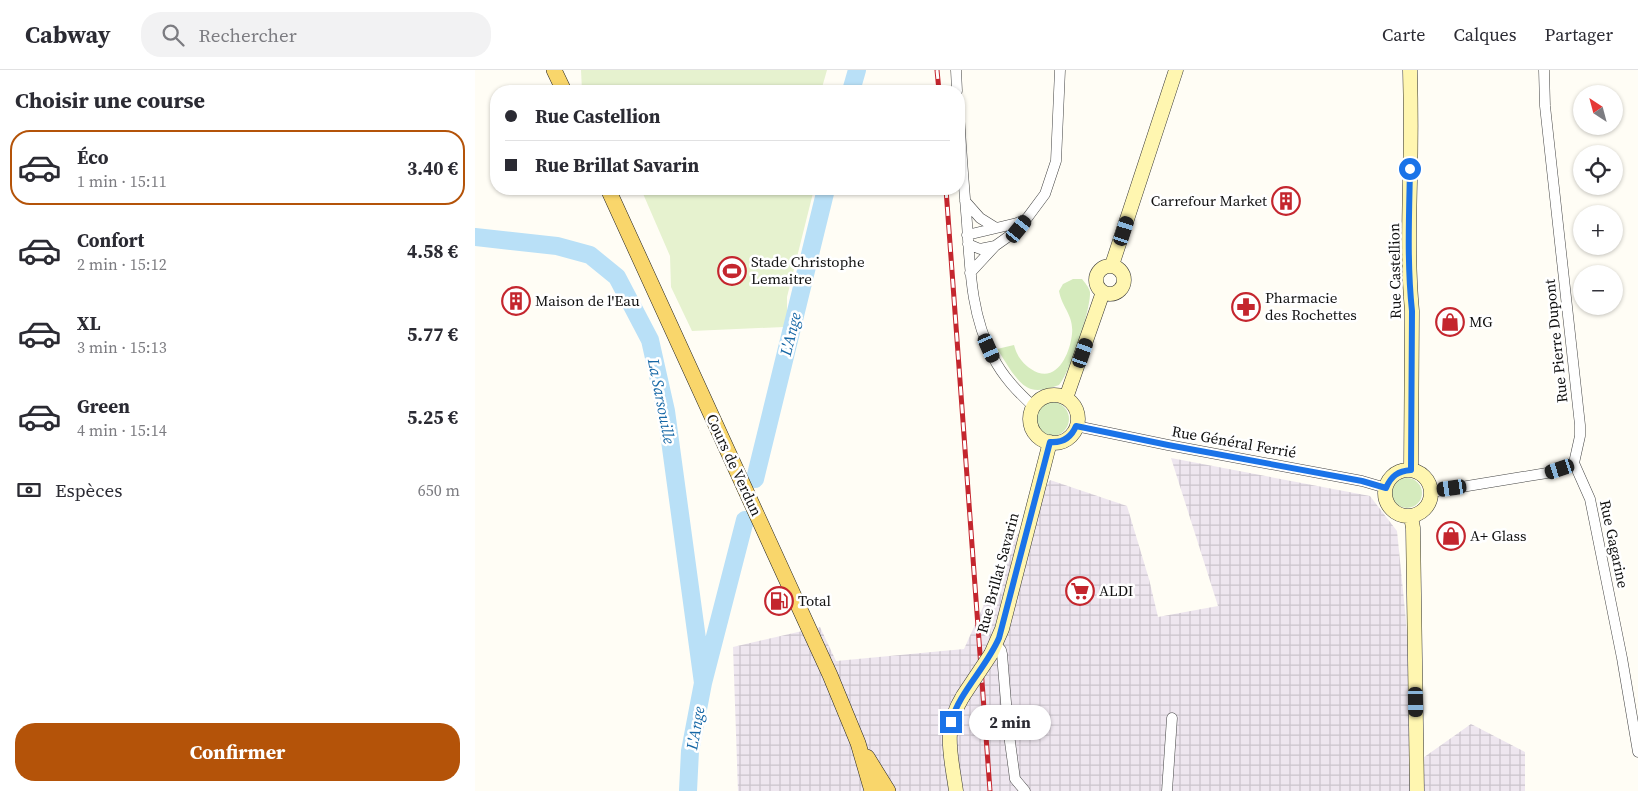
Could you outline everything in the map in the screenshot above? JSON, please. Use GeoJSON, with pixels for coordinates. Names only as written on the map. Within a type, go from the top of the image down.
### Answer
{"type":"FeatureCollection","features":[{"type":"Feature","properties":{"kind":"main road"},"geometry":{"type":"LineString","coordinates":[[554,70],[561,85]]}},
{"type":"Feature","properties":{"kind":"main road"},"geometry":{"type":"LineString","coordinates":[[1113,265],[1176,70]]}},
{"type":"Feature","properties":{"kind":"main road","name":"Rue Castellion"},"geometry":{"type":"LineString","coordinates":[[1410,70],[1411,470]]}},
{"type":"Feature","properties":{"kind":"main road","name":"Cours de Verdun"},"geometry":{"type":"LineString","coordinates":[[611,195],[830,675],[858,743],[872,791]]}},
{"type":"Feature","properties":{"kind":"main road"},"geometry":{"type":"LineString","coordinates":[[1113,265],[1123,274],[1123,284],[1119,291],[1107,294],[1099,290],[1095,283],[1096,275],[1101,268],[1113,265]]}},
{"type":"Feature","properties":{"kind":"main road"},"geometry":{"type":"LineString","coordinates":[[1066,398],[1103,292]]}},
{"type":"Feature","properties":{"kind":"main road"},"geometry":{"type":"LineString","coordinates":[[1054,395],[1066,398],[1076,410],[1077,417],[1076,426],[1070,436],[1064,440],[1050,442],[1038,436],[1031,426],[1033,407],[1046,396],[1054,395]]}},
{"type":"Feature","properties":{"kind":"main road","name":"Rue Brillat Savarin"},"geometry":{"type":"LineString","coordinates":[[957,791],[949,734],[953,714],[993,649],[1002,629],[1050,442]]}},
{"type":"Feature","properties":{"kind":"main road"},"geometry":{"type":"LineString","coordinates":[[1411,470],[1424,477],[1428,482],[1431,492],[1430,501],[1426,507],[1421,512],[1411,516],[1402,515],[1391,508],[1386,495],[1386,488],[1393,476],[1399,472],[1411,470]]}},
{"type":"Feature","properties":{"kind":"main road"},"geometry":{"type":"LineString","coordinates":[[1411,516],[1413,528],[1417,791]]}},
{"type":"Feature","properties":{"kind":"main road","name":"Cours de Verdun"},"geometry":{"type":"LineString","coordinates":[[858,743],[888,791]]}},
{"type":"Feature","properties":{"kind":"street"},"geometry":{"type":"LineString","coordinates":[[956,70],[957,85]]}},
{"type":"Feature","properties":{"kind":"street"},"geometry":{"type":"LineString","coordinates":[[970,273],[995,246],[1019,229],[1045,194],[1056,161],[1061,70]]}},
{"type":"Feature","properties":{"kind":"street","name":"Rue Pierre Dupont"},"geometry":{"type":"LineString","coordinates":[[1544,70],[1545,106],[1581,425],[1575,463]]}},
{"type":"Feature","properties":{"kind":"street"},"geometry":{"type":"LineString","coordinates":[[965,195],[970,273],[978,319],[993,358],[1013,387],[1033,407]]}},
{"type":"Feature","properties":{"kind":"street"},"geometry":{"type":"LineString","coordinates":[[965,201],[980,218],[996,228]]}},
{"type":"Feature","properties":{"kind":"street"},"geometry":{"type":"LineString","coordinates":[[968,240],[996,228],[1029,218]]}},
{"type":"Feature","properties":{"kind":"street"},"geometry":{"type":"LineString","coordinates":[[968,240],[980,249],[995,246]]}},
{"type":"Feature","properties":{"kind":"street","name":"Rue Général Ferrié"},"geometry":{"type":"LineString","coordinates":[[1076,426],[1177,447],[1362,481],[1386,488]]}},
{"type":"Feature","properties":{"kind":"street"},"geometry":{"type":"LineString","coordinates":[[1431,492],[1547,473],[1575,463]]}},
{"type":"Feature","properties":{"kind":"street","name":"Rue Gagarine"},"geometry":{"type":"LineString","coordinates":[[1575,463],[1590,499],[1622,658],[1638,752]]}},
{"type":"Feature","properties":{"kind":"street"},"geometry":{"type":"LineString","coordinates":[[993,649],[1001,650],[1002,654],[1008,727],[1015,779],[1014,791]]}},
{"type":"Feature","properties":{"kind":"street"},"geometry":{"type":"LineString","coordinates":[[1167,791],[1172,718]]}},
{"type":"Feature","properties":{"kind":"street"},"geometry":{"type":"LineString","coordinates":[[1015,779],[1025,791]]}},
{"type":"Feature","properties":{"kind":"shaded area"},"geometry":{"type":"Polygon","coordinates":[[[1171,458],[1370,496],[1397,531],[1420,760],[1471,724],[1525,752],[1525,791],[738,791],[733,647],[820,627],[836,661],[964,649],[1010,547],[1050,480],[1127,506],[1149,579],[1158,617],[1218,606],[1171,458]]]}},
{"type":"Feature","properties":{"kind":"green space"},"geometry":{"type":"Polygon","coordinates":[[[581,70],[827,70],[823,85],[582,85],[581,70]]]}},
{"type":"Feature","properties":{"kind":"green space","name":"Stade Christophe Lemaitre"},"geometry":{"type":"Polygon","coordinates":[[[644,195],[812,195],[787,297],[787,315],[784,327],[692,331],[671,287],[670,256],[644,195]]]}},
{"type":"Feature","properties":{"kind":"green space"},"geometry":{"type":"Polygon","coordinates":[[[1073,279],[1082,279],[1090,292],[1084,326],[1069,368],[1059,385],[1041,390],[1026,387],[1012,372],[997,349],[1014,345],[1020,359],[1031,369],[1048,374],[1054,371],[1065,358],[1072,334],[1070,317],[1059,291],[1063,284],[1073,279]]]}},
{"type":"Feature","properties":{"kind":"green space"},"geometry":{"type":"Polygon","coordinates":[[[1052,402],[1064,407],[1069,419],[1064,431],[1052,436],[1040,431],[1035,419],[1040,407],[1052,402]]]}},
{"type":"Feature","properties":{"kind":"green space"},"geometry":{"type":"Polygon","coordinates":[[[1407,478],[1417,483],[1422,493],[1417,503],[1407,508],[1397,503],[1392,493],[1397,483],[1407,478]]]}},
{"type":"Feature","properties":{"kind":"waterway","name":"L'Ange"},"geometry":{"type":"LineString","coordinates":[[853,85],[857,70]]}},
{"type":"Feature","properties":{"kind":"waterway","name":"L'Ange"},"geometry":{"type":"LineString","coordinates":[[755,479],[825,195]]}},
{"type":"Feature","properties":{"kind":"waterway","name":"La Sarsouille"},"geometry":{"type":"LineString","coordinates":[[475,237],[557,246],[590,255],[617,277],[650,340],[666,411],[703,683]]}},
{"type":"Feature","properties":{"kind":"waterway","name":"L'Ange"},"geometry":{"type":"LineString","coordinates":[[688,791],[690,751],[703,683],[745,520]]}},
{"type":"Feature","properties":{"kind":"railway"},"geometry":{"type":"LineString","coordinates":[[937,70],[938,85]]}},
{"type":"Feature","properties":{"kind":"railway"},"geometry":{"type":"LineString","coordinates":[[946,195],[990,791]]}},
{"type":"Feature","properties":{"kind":"place","name":"Carrefour Market"},"geometry":{"type":"Point","coordinates":[1286,201]}},
{"type":"Feature","properties":{"kind":"place","name":"Stade Christophe Lemaitre"},"geometry":{"type":"Point","coordinates":[732,271]}},
{"type":"Feature","properties":{"kind":"place","name":"Maison de l'Eau"},"geometry":{"type":"Point","coordinates":[516,301]}},
{"type":"Feature","properties":{"kind":"place","name":"Pharmacie des Rochettes"},"geometry":{"type":"Point","coordinates":[1246,307]}},
{"type":"Feature","properties":{"kind":"place","name":"MG"},"geometry":{"type":"Point","coordinates":[1450,322]}},
{"type":"Feature","properties":{"kind":"place","name":"A+ Glass"},"geometry":{"type":"Point","coordinates":[1451,536]}},
{"type":"Feature","properties":{"kind":"place","name":"ALDI"},"geometry":{"type":"Point","coordinates":[1080,591]}},
{"type":"Feature","properties":{"kind":"place","name":"Total"},"geometry":{"type":"Point","coordinates":[779,601]}},
{"type":"Feature","properties":{"kind":"route"},"geometry":{"type":"LineString","coordinates":[[951,722],[957,706],[991,654],[999,638],[1050,442],[1064,440],[1070,436],[1076,426],[1362,481],[1386,488],[1393,476],[1399,472],[1411,470],[1413,444],[1412,311],[1409,241],[1410,169]]}}]}
